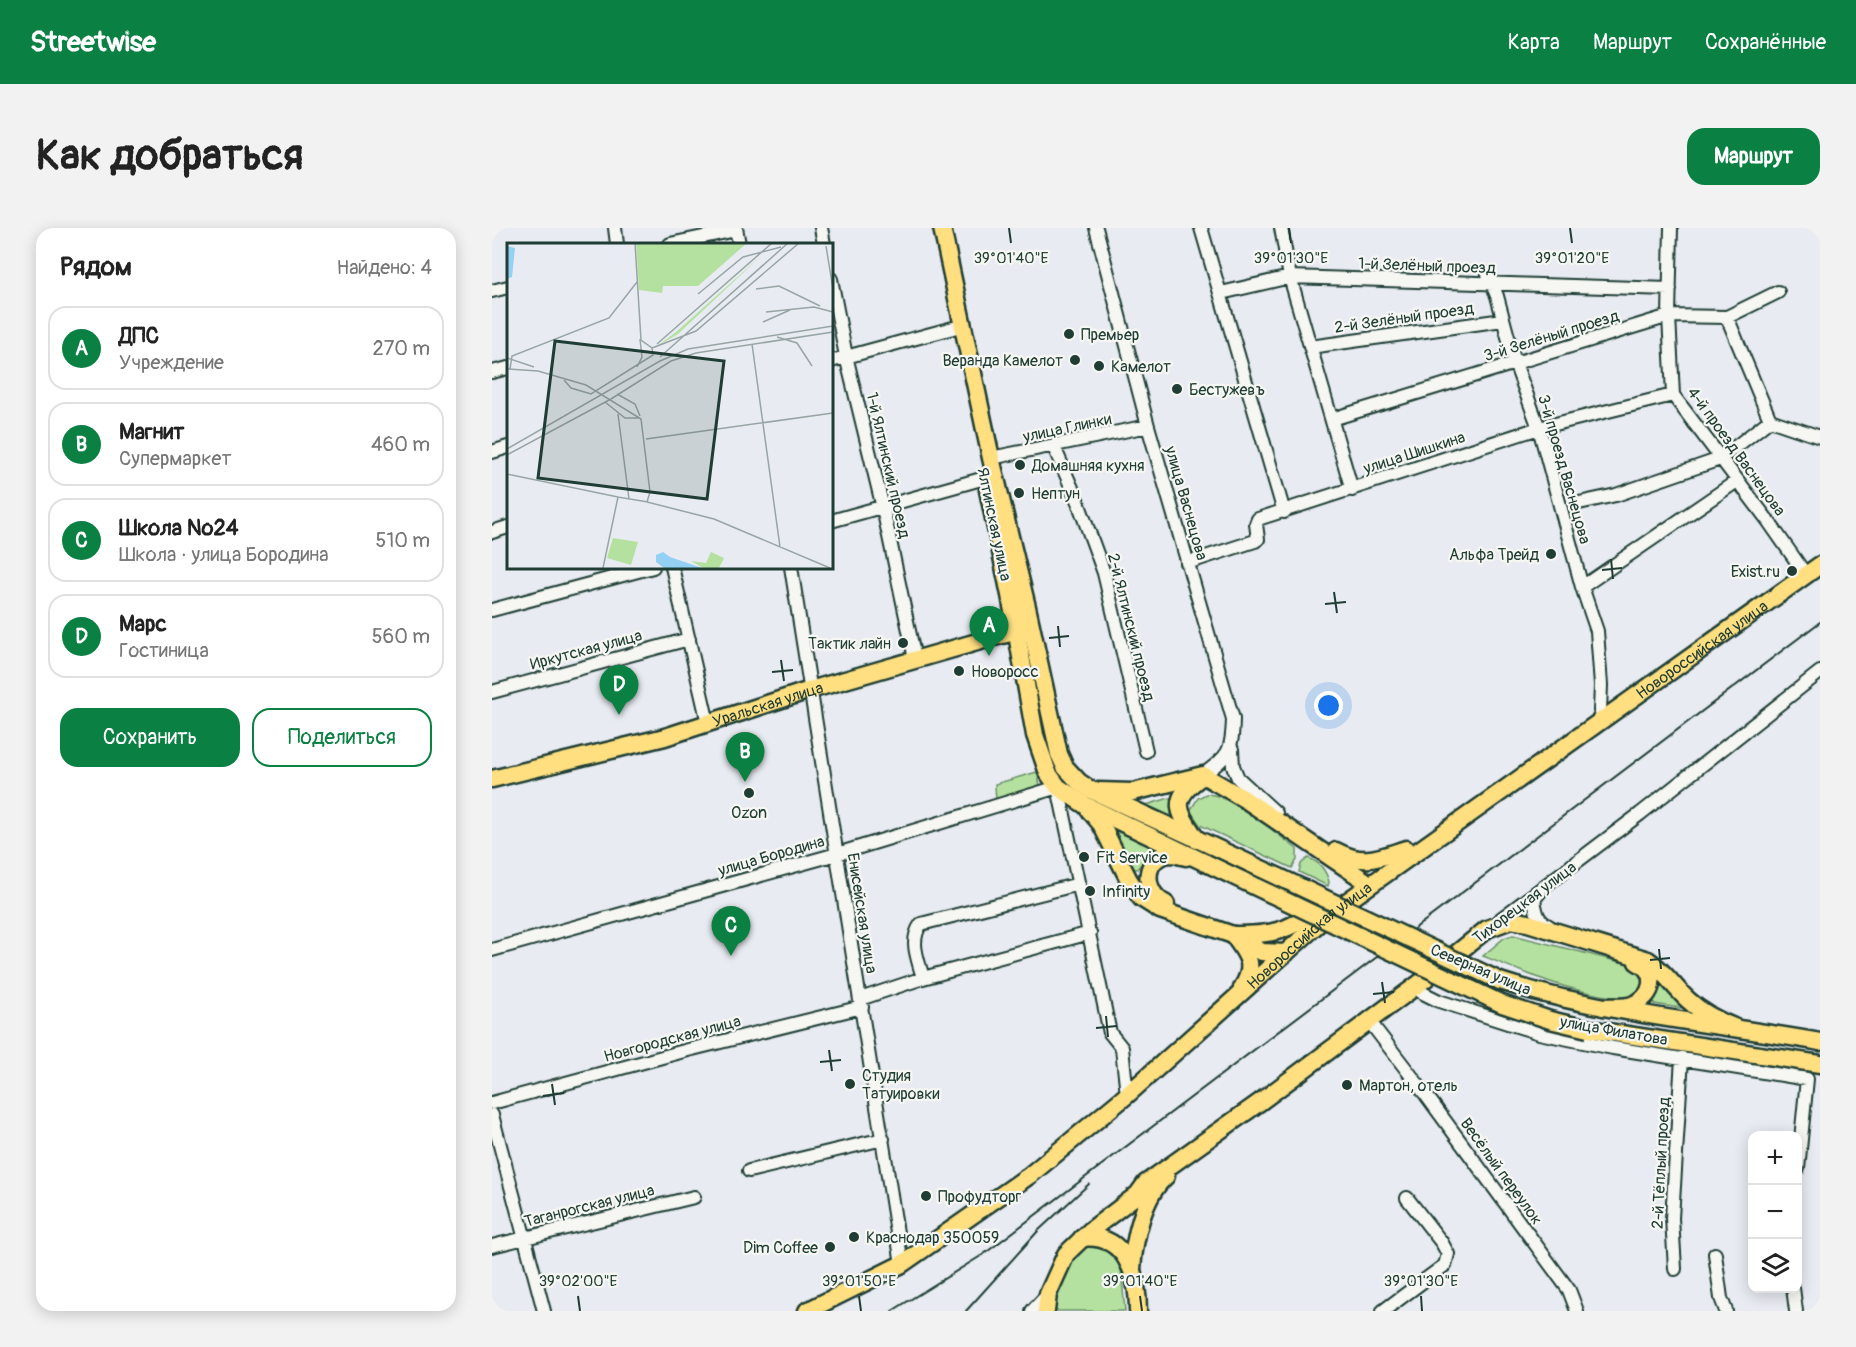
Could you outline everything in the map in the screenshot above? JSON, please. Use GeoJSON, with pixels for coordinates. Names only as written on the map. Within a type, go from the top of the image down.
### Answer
{"type":"FeatureCollection","features":[{"type":"Feature","properties":{"kind":"main road","name":"Ялтинская улица"},"geometry":{"type":"LineString","coordinates":[[931,228],[1010,595],[1035,735],[1048,772],[1058,787]]}},
{"type":"Feature","properties":{"kind":"main road","name":"Ялтинская улица"},"geometry":{"type":"LineString","coordinates":[[942,228],[1055,739],[1065,767]]}},
{"type":"Feature","properties":{"kind":"main road","name":"Новороссийская улица"},"geometry":{"type":"LineString","coordinates":[[807,1311],[902,1264],[1030,1175],[1127,1095],[1366,881],[1406,849],[1603,714],[1803,572],[1820,555]]}},
{"type":"Feature","properties":{"kind":"main road","name":"Новороссийская улица"},"geometry":{"type":"LineString","coordinates":[[1803,572],[1820,565]]}},
{"type":"Feature","properties":{"kind":"main road"},"geometry":{"type":"LineString","coordinates":[[1016,632],[1026,634],[1036,647]]}},
{"type":"Feature","properties":{"kind":"main road","name":"Уральская улица"},"geometry":{"type":"LineString","coordinates":[[492,779],[628,747],[810,690],[1016,632]]}},
{"type":"Feature","properties":{"kind":"main road","name":"Новороссийская улица"},"geometry":{"type":"LineString","coordinates":[[1327,904],[1486,804],[1603,714]]}},
{"type":"Feature","properties":{"kind":"main road","name":"Северная улица"},"geometry":{"type":"LineString","coordinates":[[1065,767],[1079,782],[1088,797],[1129,880],[1141,898],[1160,910],[1233,935],[1262,952],[1286,952]]}},
{"type":"Feature","properties":{"kind":"main road"},"geometry":{"type":"LineString","coordinates":[[1088,797],[1133,792],[1203,775],[1288,828],[1366,881]]}},
{"type":"Feature","properties":{"kind":"main road"},"geometry":{"type":"LineString","coordinates":[[1197,840],[1178,804],[1180,797],[1203,775]]}},
{"type":"Feature","properties":{"kind":"main road","name":"Северная улица"},"geometry":{"type":"LineString","coordinates":[[1058,787],[1197,840],[1500,981],[1538,993],[1603,1007],[1820,1042]]}},
{"type":"Feature","properties":{"kind":"main road","name":"Северная улица"},"geometry":{"type":"LineString","coordinates":[[1088,797],[1195,858],[1502,1004],[1550,1020],[1588,1029],[1820,1064]]}},
{"type":"Feature","properties":{"kind":"main road"},"geometry":{"type":"LineString","coordinates":[[1310,843],[1365,861],[1406,849]]}},
{"type":"Feature","properties":{"kind":"main road"},"geometry":{"type":"LineString","coordinates":[[1195,858],[1170,854],[1158,858],[1148,878],[1151,893],[1158,900],[1208,925]]}},
{"type":"Feature","properties":{"kind":"main road","name":"Северная улица"},"geometry":{"type":"LineString","coordinates":[[1233,935],[1264,935],[1282,931],[1299,924],[1327,904]]}},
{"type":"Feature","properties":{"kind":"main road"},"geometry":{"type":"LineString","coordinates":[[1530,909],[1641,963],[1649,971],[1653,981],[1650,991],[1642,1000],[1630,1006],[1603,1007]]}},
{"type":"Feature","properties":{"kind":"main road"},"geometry":{"type":"LineString","coordinates":[[1499,927],[1530,909]]}},
{"type":"Feature","properties":{"kind":"main road"},"geometry":{"type":"LineString","coordinates":[[1530,909],[1558,931],[1648,960],[1661,969],[1685,998],[1697,1008],[1713,1019],[1736,1029]]}},
{"type":"Feature","properties":{"kind":"main road","name":"Тихорецкая улица"},"geometry":{"type":"LineString","coordinates":[[1132,1269],[1138,1230],[1146,1207],[1163,1178],[1421,992],[1473,952],[1499,927]]}},
{"type":"Feature","properties":{"kind":"main road","name":"Тихорецкая улица"},"geometry":{"type":"LineString","coordinates":[[1044,1307],[1066,1254],[1091,1230],[1138,1194],[1146,1183],[1499,927]]}},
{"type":"Feature","properties":{"kind":"main road"},"geometry":{"type":"LineString","coordinates":[[1233,935],[1248,958],[1250,970],[1250,976],[1238,994]]}},
{"type":"Feature","properties":{"kind":"main road"},"geometry":{"type":"LineString","coordinates":[[1082,1238],[1098,1237],[1111,1242],[1121,1251],[1132,1269],[1139,1310]]}},
{"type":"Feature","properties":{"kind":"street"},"geometry":{"type":"LineString","coordinates":[[615,228],[617,243]]}},
{"type":"Feature","properties":{"kind":"street"},"geometry":{"type":"LineString","coordinates":[[821,228],[824,243]]}},
{"type":"Feature","properties":{"kind":"street","name":"улица Васнецова"},"geometry":{"type":"LineString","coordinates":[[1096,228],[1148,426],[1233,719],[1233,765],[1238,777],[1280,817],[1288,828]]}},
{"type":"Feature","properties":{"kind":"street"},"geometry":{"type":"LineString","coordinates":[[1201,228],[1284,512]]}},
{"type":"Feature","properties":{"kind":"street"},"geometry":{"type":"LineString","coordinates":[[1281,228],[1290,278],[1352,490]]}},
{"type":"Feature","properties":{"kind":"street","name":"4-й проезд Васнецова"},"geometry":{"type":"LineString","coordinates":[[1671,228],[1669,316],[1673,395],[1769,522],[1803,572]]}},
{"type":"Feature","properties":{"kind":"street"},"geometry":{"type":"LineString","coordinates":[[674,243],[736,229]]}},
{"type":"Feature","properties":{"kind":"street","name":"1-й Зелёный проезд"},"geometry":{"type":"LineString","coordinates":[[1221,293],[1290,278],[1490,279],[1670,289]]}},
{"type":"Feature","properties":{"kind":"street","name":"3-й проезд Васнецова"},"geometry":{"type":"LineString","coordinates":[[1490,279],[1515,363],[1539,428],[1582,586],[1597,631],[1603,714]]}},
{"type":"Feature","properties":{"kind":"street","name":"1-й Ялтинский проезд"},"geometry":{"type":"LineString","coordinates":[[832,284],[846,356],[883,508],[915,659]]}},
{"type":"Feature","properties":{"kind":"street"},"geometry":{"type":"LineString","coordinates":[[492,291],[507,287]]}},
{"type":"Feature","properties":{"kind":"street","name":"3-й Зелёный проезд"},"geometry":{"type":"LineString","coordinates":[[1332,419],[1669,316],[1727,317],[1778,292]]}},
{"type":"Feature","properties":{"kind":"street"},"geometry":{"type":"LineString","coordinates":[[1727,317],[1770,420],[1820,437]]}},
{"type":"Feature","properties":{"kind":"street","name":"2-й Зелёный проезд"},"geometry":{"type":"LineString","coordinates":[[1310,347],[1503,320]]}},
{"type":"Feature","properties":{"kind":"street"},"geometry":{"type":"LineString","coordinates":[[832,361],[952,328]]}},
{"type":"Feature","properties":{"kind":"street"},"geometry":{"type":"LineString","coordinates":[[492,372],[507,368]]}},
{"type":"Feature","properties":{"kind":"street","name":"улица Шишкина"},"geometry":{"type":"LineString","coordinates":[[1187,563],[1255,541],[1258,538],[1256,524],[1258,519],[1539,428],[1673,395]]}},
{"type":"Feature","properties":{"kind":"street"},"geometry":{"type":"LineString","coordinates":[[1579,503],[1616,495],[1720,459],[1770,420]]}},
{"type":"Feature","properties":{"kind":"street","name":"улица Глинки"},"geometry":{"type":"LineString","coordinates":[[992,458],[1148,426]]}},
{"type":"Feature","properties":{"kind":"street"},"geometry":{"type":"LineString","coordinates":[[492,452],[507,447]]}},
{"type":"Feature","properties":{"kind":"street","name":"2-й Ялтинский проезд"},"geometry":{"type":"LineString","coordinates":[[1054,447],[1078,502],[1104,573],[1146,751]]}},
{"type":"Feature","properties":{"kind":"street"},"geometry":{"type":"LineString","coordinates":[[832,521],[985,478]]}},
{"type":"Feature","properties":{"kind":"street"},"geometry":{"type":"LineString","coordinates":[[1582,586],[1737,481]]}},
{"type":"Feature","properties":{"kind":"street"},"geometry":{"type":"LineString","coordinates":[[492,532],[507,527]]}},
{"type":"Feature","properties":{"kind":"street"},"geometry":{"type":"LineString","coordinates":[[492,610],[648,568]]}},
{"type":"Feature","properties":{"kind":"street"},"geometry":{"type":"LineString","coordinates":[[672,568],[708,723]]}},
{"type":"Feature","properties":{"kind":"street","name":"Енисейская улица"},"geometry":{"type":"LineString","coordinates":[[791,568],[902,1264]]}},
{"type":"Feature","properties":{"kind":"street","name":"Иркутская улица"},"geometry":{"type":"LineString","coordinates":[[492,692],[689,639]]}},
{"type":"Feature","properties":{"kind":"street","name":"Тихорецкая улица"},"geometry":{"type":"LineString","coordinates":[[1499,927],[1530,909],[1547,885],[1820,672]]}},
{"type":"Feature","properties":{"kind":"street"},"geometry":{"type":"LineString","coordinates":[[1203,775],[1226,758],[1232,741]]}},
{"type":"Feature","properties":{"kind":"street","name":"улица Бородина"},"geometry":{"type":"LineString","coordinates":[[492,950],[837,854],[1058,787]]}},
{"type":"Feature","properties":{"kind":"street","name":"Ялтинская улица"},"geometry":{"type":"LineString","coordinates":[[1058,787],[1110,1033],[1122,1048],[1127,1095]]}},
{"type":"Feature","properties":{"kind":"street"},"geometry":{"type":"LineString","coordinates":[[923,978],[914,944],[915,932],[921,924],[1079,884]]}},
{"type":"Feature","properties":{"kind":"street"},"geometry":{"type":"LineString","coordinates":[[1530,909],[1541,922],[1558,931]]}},
{"type":"Feature","properties":{"kind":"street","name":"Новгородская улица"},"geometry":{"type":"LineString","coordinates":[[492,1103],[861,1003],[923,978],[1090,933]]}},
{"type":"Feature","properties":{"kind":"street","name":"улица Филатова"},"geometry":{"type":"LineString","coordinates":[[1421,992],[1539,1033],[1613,1048],[1807,1078],[1801,1131]]}},
{"type":"Feature","properties":{"kind":"street","name":"Весёлый переулок"},"geometry":{"type":"LineString","coordinates":[[1373,1026],[1569,1290],[1576,1311]]}},
{"type":"Feature","properties":{"kind":"street","name":"2-й Тёплый проезд"},"geometry":{"type":"LineString","coordinates":[[1675,1269],[1672,1218],[1682,1058]]}},
{"type":"Feature","properties":{"kind":"street"},"geometry":{"type":"LineString","coordinates":[[492,1115],[544,1311]]}},
{"type":"Feature","properties":{"kind":"street"},"geometry":{"type":"LineString","coordinates":[[748,1171],[883,1139]]}},
{"type":"Feature","properties":{"kind":"street","name":"Таганрогская улица"},"geometry":{"type":"LineString","coordinates":[[492,1246],[694,1197]]}},
{"type":"Feature","properties":{"kind":"street"},"geometry":{"type":"LineString","coordinates":[[1383,1311],[1445,1265],[1448,1254],[1407,1198]]}},
{"type":"Feature","properties":{"kind":"street"},"geometry":{"type":"LineString","coordinates":[[1715,1254],[1721,1298],[1726,1311]]}},
{"type":"Feature","properties":{"kind":"street"},"geometry":{"type":"LineString","coordinates":[[1794,1293],[1796,1311]]}},
{"type":"Feature","properties":{"kind":"green space"},"geometry":{"type":"Polygon","coordinates":[[[1037,772],[1041,789],[996,802],[995,784],[1037,772]]]}},
{"type":"Feature","properties":{"kind":"green space"},"geometry":{"type":"Polygon","coordinates":[[[1206,794],[1228,800],[1240,807],[1297,849],[1297,860],[1292,868],[1200,825],[1190,811],[1198,798],[1206,794]]]}},
{"type":"Feature","properties":{"kind":"green space"},"geometry":{"type":"Polygon","coordinates":[[[1173,797],[1171,816],[1146,805],[1173,797]]]}},
{"type":"Feature","properties":{"kind":"green space"},"geometry":{"type":"Polygon","coordinates":[[[1117,830],[1155,848],[1137,869],[1133,869],[1116,833],[1117,830]]]}},
{"type":"Feature","properties":{"kind":"green space"},"geometry":{"type":"Polygon","coordinates":[[[1308,858],[1324,870],[1329,882],[1328,886],[1299,872],[1301,864],[1308,858]]]}},
{"type":"Feature","properties":{"kind":"green space"},"geometry":{"type":"Polygon","coordinates":[[[1513,935],[1632,965],[1644,977],[1643,988],[1632,999],[1593,994],[1538,978],[1483,956],[1504,938],[1513,935]]]}},
{"type":"Feature","properties":{"kind":"green space"},"geometry":{"type":"Polygon","coordinates":[[[1662,983],[1685,1007],[1654,1004],[1662,983]]]}},
{"type":"Feature","properties":{"kind":"green space"},"geometry":{"type":"Polygon","coordinates":[[[1089,1242],[1116,1254],[1121,1269],[1125,1311],[1055,1311],[1054,1302],[1071,1259],[1089,1242]]]}},
{"type":"Feature","properties":{"kind":"railway"},"geometry":{"type":"LineString","coordinates":[[892,1311],[984,1254],[1820,622]]}},
{"type":"Feature","properties":{"kind":"railway"},"geometry":{"type":"LineString","coordinates":[[966,1311],[1038,1231],[1089,1184]]}},
{"type":"Feature","properties":{"kind":"place","name":"Премьер"},"geometry":{"type":"Point","coordinates":[1069,334]}},
{"type":"Feature","properties":{"kind":"place","name":"Веранда Камелот"},"geometry":{"type":"Point","coordinates":[1075,360]}},
{"type":"Feature","properties":{"kind":"place","name":"Камелот"},"geometry":{"type":"Point","coordinates":[1099,366]}},
{"type":"Feature","properties":{"kind":"place","name":"Бестужевъ"},"geometry":{"type":"Point","coordinates":[1177,389]}},
{"type":"Feature","properties":{"kind":"place","name":"Домашняя кухня"},"geometry":{"type":"Point","coordinates":[1020,465]}},
{"type":"Feature","properties":{"kind":"place","name":"Нептун"},"geometry":{"type":"Point","coordinates":[1019,493]}},
{"type":"Feature","properties":{"kind":"place","name":"Альфа Трейд"},"geometry":{"type":"Point","coordinates":[1551,554]}},
{"type":"Feature","properties":{"kind":"place","name":"Exist.ru"},"geometry":{"type":"Point","coordinates":[1792,571]}},
{"type":"Feature","properties":{"kind":"place","name":"Тактик лайн"},"geometry":{"type":"Point","coordinates":[903,643]}},
{"type":"Feature","properties":{"kind":"place","name":"ДПС"},"geometry":{"type":"Point","coordinates":[989,656]}},
{"type":"Feature","properties":{"kind":"place","name":"Новоросс"},"geometry":{"type":"Point","coordinates":[959,671]}},
{"type":"Feature","properties":{"kind":"place","name":"Марс"},"geometry":{"type":"Point","coordinates":[619,715]}},
{"type":"Feature","properties":{"kind":"place","name":"Магнит"},"geometry":{"type":"Point","coordinates":[745,782]}},
{"type":"Feature","properties":{"kind":"place","name":"Ozon"},"geometry":{"type":"Point","coordinates":[749,793]}},
{"type":"Feature","properties":{"kind":"place","name":"Fit Service"},"geometry":{"type":"Point","coordinates":[1084,857]}},
{"type":"Feature","properties":{"kind":"place","name":"Infinity"},"geometry":{"type":"Point","coordinates":[1090,891]}},
{"type":"Feature","properties":{"kind":"place","name":"Школа №24"},"geometry":{"type":"Point","coordinates":[731,956]}},
{"type":"Feature","properties":{"kind":"place","name":"Студия Татуировки"},"geometry":{"type":"Point","coordinates":[850,1084]}},
{"type":"Feature","properties":{"kind":"place","name":"Мартон, отель"},"geometry":{"type":"Point","coordinates":[1347,1085]}},
{"type":"Feature","properties":{"kind":"place","name":"Профудторг"},"geometry":{"type":"Point","coordinates":[926,1196]}},
{"type":"Feature","properties":{"kind":"place","name":"Краснодар 350059"},"geometry":{"type":"Point","coordinates":[854,1237]}},
{"type":"Feature","properties":{"kind":"place","name":"Dim Coffee"},"geometry":{"type":"Point","coordinates":[830,1247]}}]}
